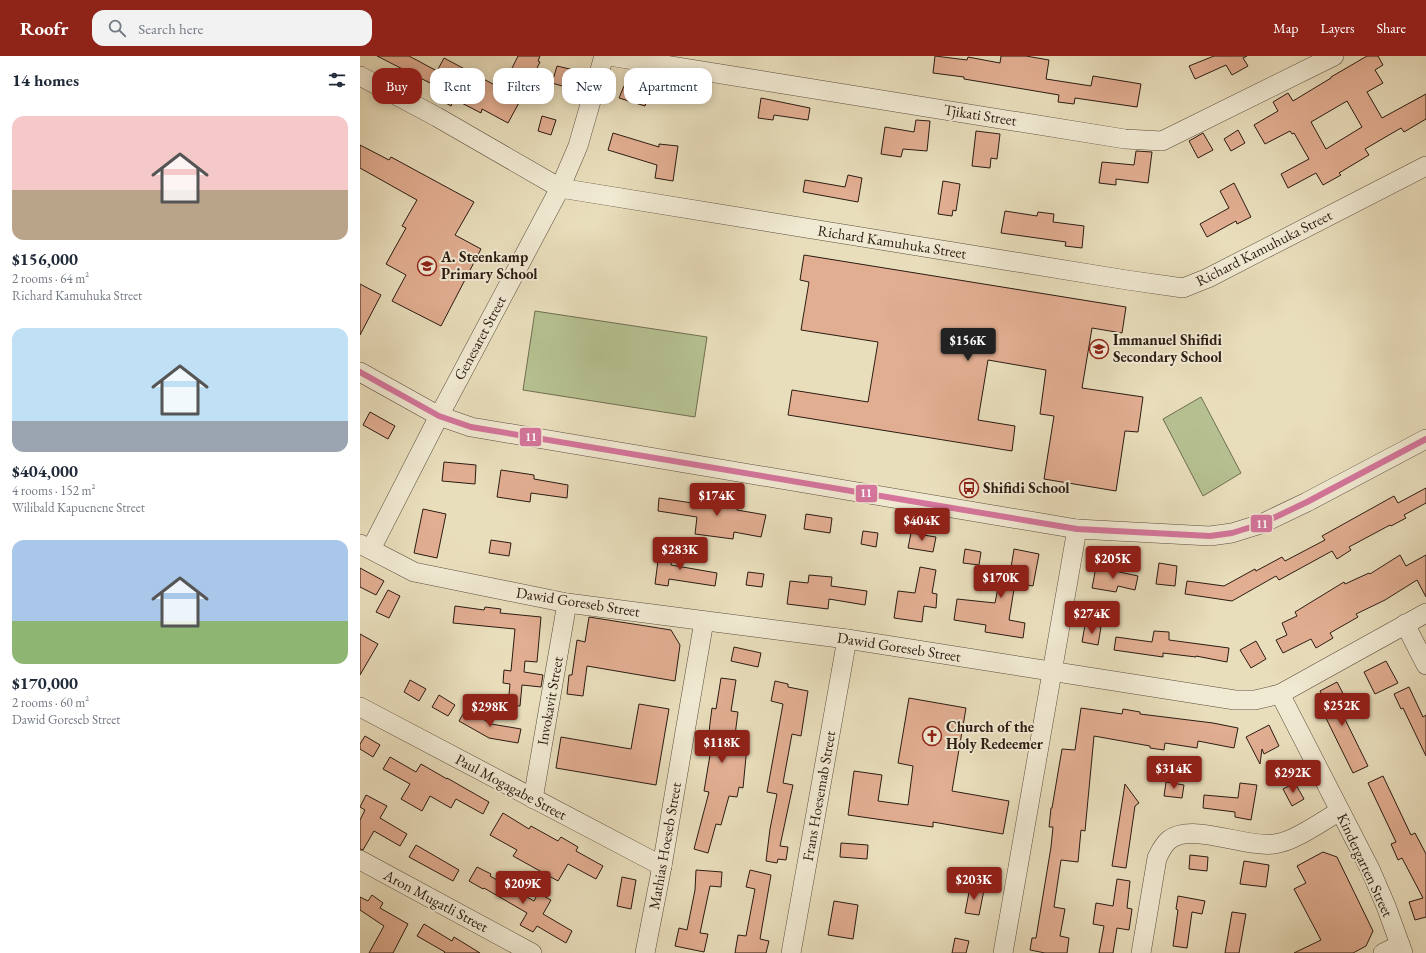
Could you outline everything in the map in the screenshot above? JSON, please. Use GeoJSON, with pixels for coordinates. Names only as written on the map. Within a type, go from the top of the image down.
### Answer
{"type":"FeatureCollection","features":[{"type":"Feature","properties":{"kind":"street","name":"Genesaret Street"},"geometry":{"type":"LineString","coordinates":[[365,546],[439,416],[560,188],[578,146],[604,56]]}},
{"type":"Feature","properties":{"kind":"street","name":"Tjikati Street"},"geometry":{"type":"LineString","coordinates":[[609,56],[1125,139],[1162,141],[1334,56]]}},
{"type":"Feature","properties":{"kind":"street","name":"Richard Kamuhuka Street"},"geometry":{"type":"LineString","coordinates":[[360,76],[437,117],[560,188],[1119,279],[1183,288],[1208,278],[1426,166]]}},
{"type":"Feature","properties":{"kind":"street"},"geometry":{"type":"LineString","coordinates":[[360,372],[439,416],[472,428],[1077,529],[1185,536],[1210,536],[1232,533],[1261,524],[1307,502],[1426,439]]}},
{"type":"Feature","properties":{"kind":"street"},"geometry":{"type":"LineString","coordinates":[[1003,953],[1077,529]]}},
{"type":"Feature","properties":{"kind":"street","name":"Dawid Goreseb Street"},"geometry":{"type":"LineString","coordinates":[[365,546],[414,572],[567,603],[847,639],[1053,670],[1236,700],[1255,700],[1280,694],[1426,613]]}},
{"type":"Feature","properties":{"kind":"street","name":"Invokavit Street"},"geometry":{"type":"LineString","coordinates":[[532,798],[567,603]]}},
{"type":"Feature","properties":{"kind":"street","name":"Mathias Hoeseb Street"},"geometry":{"type":"LineString","coordinates":[[645,953],[662,866],[704,621]]}},
{"type":"Feature","properties":{"kind":"street"},"geometry":{"type":"LineString","coordinates":[[1405,624],[1426,665]]}},
{"type":"Feature","properties":{"kind":"street","name":"Frans Hoesemab Street"},"geometry":{"type":"LineString","coordinates":[[791,953],[847,639]]}},
{"type":"Feature","properties":{"kind":"street","name":"Kindergarten Street"},"geometry":{"type":"LineString","coordinates":[[1280,694],[1370,869],[1386,906],[1401,949]]}},
{"type":"Feature","properties":{"kind":"street","name":"Paul Mogagabe Street"},"geometry":{"type":"LineString","coordinates":[[360,707],[662,866]]}},
{"type":"Feature","properties":{"kind":"street"},"geometry":{"type":"LineString","coordinates":[[1141,953],[1157,858],[1162,848],[1169,840],[1181,834],[1198,834],[1256,844],[1274,844],[1291,839],[1340,811]]}},
{"type":"Feature","properties":{"kind":"street","name":"Aron Mugatli Street"},"geometry":{"type":"LineString","coordinates":[[360,860],[532,953]]}},
{"type":"Feature","properties":{"kind":"street"},"geometry":{"type":"LineString","coordinates":[[1383,953],[1401,949]]}},
{"type":"Feature","properties":{"kind":"green space"},"geometry":{"type":"Polygon","coordinates":[[[535,311],[707,337],[695,417],[523,390],[535,311]]]}},
{"type":"Feature","properties":{"kind":"green space"},"geometry":{"type":"Polygon","coordinates":[[[1201,397],[1241,473],[1203,496],[1163,419],[1201,397]]]}},
{"type":"Feature","properties":{"kind":"building"},"geometry":{"type":"Polygon","coordinates":[[[377,56],[409,56],[431,68],[430,68],[430,83],[422,79],[422,68],[401,68],[377,56]]]}},
{"type":"Feature","properties":{"kind":"building"},"geometry":{"type":"Polygon","coordinates":[[[518,56],[540,56],[538,61],[540,62],[537,68],[512,68],[518,56]]]}},
{"type":"Feature","properties":{"kind":"building"},"geometry":{"type":"Polygon","coordinates":[[[935,56],[967,60],[968,57],[1000,63],[1001,56],[1026,56],[1049,60],[1046,79],[1091,86],[1093,76],[1141,84],[1137,107],[1075,98],[1074,104],[1058,102],[1059,95],[964,79],[964,77],[933,73],[935,56]]]}},
{"type":"Feature","properties":{"kind":"building"},"geometry":{"type":"Polygon","coordinates":[[[1214,56],[1247,56],[1243,58],[1248,66],[1232,75],[1226,65],[1195,79],[1189,66],[1214,56]]]}},
{"type":"Feature","properties":{"kind":"building"},"geometry":{"type":"Polygon","coordinates":[[[1367,56],[1378,56],[1383,65],[1375,70],[1383,83],[1367,92],[1382,118],[1426,94],[1426,119],[1404,132],[1401,128],[1365,149],[1369,155],[1339,173],[1341,175],[1323,185],[1316,173],[1288,188],[1281,174],[1309,159],[1294,133],[1292,134],[1290,131],[1265,144],[1254,125],[1278,111],[1273,102],[1288,93],[1293,101],[1367,56]],[[1347,101],[1311,122],[1326,149],[1362,127],[1347,101]]]}},
{"type":"Feature","properties":{"kind":"building"},"geometry":{"type":"Polygon","coordinates":[[[444,58],[463,68],[439,68],[444,58]]]}},
{"type":"Feature","properties":{"kind":"building"},"geometry":{"type":"Polygon","coordinates":[[[557,66],[566,68],[562,68],[562,86],[554,84],[554,76],[557,66]]]}},
{"type":"Feature","properties":{"kind":"building"},"geometry":{"type":"Polygon","coordinates":[[[485,80],[493,84],[493,104],[518,104],[508,123],[482,109],[481,113],[464,104],[485,104],[485,80]]]}},
{"type":"Feature","properties":{"kind":"building"},"geometry":{"type":"Polygon","coordinates":[[[624,86],[624,100],[619,98],[624,86]]]}},
{"type":"Feature","properties":{"kind":"building"},"geometry":{"type":"Polygon","coordinates":[[[761,98],[810,108],[808,120],[774,115],[773,120],[758,118],[761,98]]]}},
{"type":"Feature","properties":{"kind":"building"},"geometry":{"type":"Polygon","coordinates":[[[542,116],[556,120],[551,135],[538,131],[542,116]]]}},
{"type":"Feature","properties":{"kind":"building"},"geometry":{"type":"Polygon","coordinates":[[[916,120],[930,121],[927,151],[903,149],[901,157],[881,154],[885,127],[914,132],[916,120]]]}},
{"type":"Feature","properties":{"kind":"building"},"geometry":{"type":"Polygon","coordinates":[[[1238,130],[1245,143],[1231,151],[1224,139],[1238,130]]]}},
{"type":"Feature","properties":{"kind":"building"},"geometry":{"type":"Polygon","coordinates":[[[976,131],[1000,134],[997,159],[991,158],[990,168],[972,166],[976,131]]]}},
{"type":"Feature","properties":{"kind":"building"},"geometry":{"type":"Polygon","coordinates":[[[613,133],[659,147],[659,144],[678,146],[673,181],[655,178],[657,165],[608,150],[613,133]]]}},
{"type":"Feature","properties":{"kind":"building"},"geometry":{"type":"Polygon","coordinates":[[[1203,133],[1213,150],[1198,158],[1189,141],[1203,133]]]}},
{"type":"Feature","properties":{"kind":"building"},"geometry":{"type":"Polygon","coordinates":[[[360,145],[389,160],[391,157],[474,202],[455,235],[481,249],[441,326],[392,301],[406,275],[386,264],[406,228],[402,226],[417,200],[360,168],[360,145]]]}},
{"type":"Feature","properties":{"kind":"building"},"geometry":{"type":"Polygon","coordinates":[[[1136,151],[1152,152],[1148,183],[1116,179],[1116,185],[1099,183],[1102,162],[1134,165],[1136,151]]]}},
{"type":"Feature","properties":{"kind":"building"},"geometry":{"type":"Polygon","coordinates":[[[848,175],[862,178],[858,202],[803,192],[805,180],[845,187],[848,175]]]}},
{"type":"Feature","properties":{"kind":"building"},"geometry":{"type":"Polygon","coordinates":[[[943,181],[960,184],[956,211],[953,210],[952,216],[938,214],[943,181]]]}},
{"type":"Feature","properties":{"kind":"building"},"geometry":{"type":"Polygon","coordinates":[[[1234,183],[1251,217],[1237,224],[1236,221],[1207,237],[1200,224],[1229,208],[1220,191],[1234,183]]]}},
{"type":"Feature","properties":{"kind":"building"},"geometry":{"type":"Polygon","coordinates":[[[1005,211],[1037,216],[1038,212],[1054,214],[1053,222],[1084,226],[1082,248],[1065,246],[1066,242],[1001,233],[1005,211]]]}},
{"type":"Feature","properties":{"kind":"building"},"geometry":{"type":"Polygon","coordinates":[[[804,255],[1126,307],[1122,333],[1092,328],[1082,388],[1143,397],[1138,432],[1125,431],[1116,491],[1044,479],[1054,416],[1040,414],[1046,370],[988,360],[978,420],[1015,426],[1012,451],[788,415],[792,390],[868,402],[878,342],[801,330],[809,282],[800,280],[804,255]]]}},
{"type":"Feature","properties":{"kind":"building"},"geometry":{"type":"Polygon","coordinates":[[[360,284],[381,295],[360,335],[360,284]]]}},
{"type":"Feature","properties":{"kind":"building"},"geometry":{"type":"Polygon","coordinates":[[[370,412],[395,426],[388,439],[363,425],[370,412]]]}},
{"type":"Feature","properties":{"kind":"building"},"geometry":{"type":"Polygon","coordinates":[[[444,462],[476,465],[475,484],[442,481],[444,462]]]}},
{"type":"Feature","properties":{"kind":"building"},"geometry":{"type":"Polygon","coordinates":[[[501,470],[534,475],[534,479],[568,485],[567,498],[531,493],[530,502],[497,497],[501,470]]]}},
{"type":"Feature","properties":{"kind":"building"},"geometry":{"type":"Polygon","coordinates":[[[1426,488],[1426,503],[1404,515],[1406,518],[1349,547],[1351,550],[1337,559],[1332,551],[1279,580],[1276,576],[1232,601],[1185,594],[1187,581],[1224,586],[1255,569],[1256,571],[1282,557],[1285,561],[1325,540],[1322,536],[1394,496],[1398,503],[1426,488]]]}},
{"type":"Feature","properties":{"kind":"building"},"geometry":{"type":"Polygon","coordinates":[[[700,495],[739,501],[737,510],[766,515],[761,537],[734,532],[733,539],[695,534],[697,517],[658,511],[659,498],[699,504],[700,495]]]}},
{"type":"Feature","properties":{"kind":"building"},"geometry":{"type":"Polygon","coordinates":[[[423,509],[446,514],[437,558],[414,553],[423,509]]]}},
{"type":"Feature","properties":{"kind":"building"},"geometry":{"type":"Polygon","coordinates":[[[806,514],[832,518],[830,533],[804,529],[806,514]]]}},
{"type":"Feature","properties":{"kind":"building"},"geometry":{"type":"Polygon","coordinates":[[[863,531],[878,533],[876,547],[861,544],[863,531]]]}},
{"type":"Feature","properties":{"kind":"building"},"geometry":{"type":"Polygon","coordinates":[[[911,533],[936,537],[933,552],[908,548],[911,533]]]}},
{"type":"Feature","properties":{"kind":"building"},"geometry":{"type":"Polygon","coordinates":[[[491,540],[511,543],[509,556],[489,553],[491,540]]]}},
{"type":"Feature","properties":{"kind":"building"},"geometry":{"type":"Polygon","coordinates":[[[660,545],[673,547],[671,565],[717,573],[715,586],[669,579],[668,586],[655,584],[660,545]]]}},
{"type":"Feature","properties":{"kind":"building"},"geometry":{"type":"Polygon","coordinates":[[[965,549],[981,552],[979,565],[963,563],[965,549]]]}},
{"type":"Feature","properties":{"kind":"building"},"geometry":{"type":"Polygon","coordinates":[[[1014,549],[1039,554],[1033,586],[1015,583],[1009,620],[1025,623],[1023,638],[985,632],[986,625],[954,620],[957,599],[995,603],[1000,578],[1009,580],[1014,549]]]}},
{"type":"Feature","properties":{"kind":"building"},"geometry":{"type":"Polygon","coordinates":[[[1400,555],[1406,566],[1426,555],[1426,597],[1417,580],[1385,600],[1356,614],[1358,617],[1330,633],[1333,638],[1316,648],[1311,639],[1283,653],[1276,640],[1287,635],[1282,623],[1297,616],[1295,612],[1344,582],[1345,584],[1369,573],[1370,574],[1400,555]]]}},
{"type":"Feature","properties":{"kind":"building"},"geometry":{"type":"Polygon","coordinates":[[[1159,563],[1177,566],[1175,586],[1156,584],[1159,563]]]}},
{"type":"Feature","properties":{"kind":"building"},"geometry":{"type":"Polygon","coordinates":[[[920,567],[936,570],[932,593],[937,594],[936,608],[924,606],[922,622],[894,618],[898,591],[915,593],[920,567]]]}},
{"type":"Feature","properties":{"kind":"building"},"geometry":{"type":"Polygon","coordinates":[[[1096,567],[1138,576],[1135,590],[1118,586],[1116,592],[1092,588],[1096,567]]]}},
{"type":"Feature","properties":{"kind":"building"},"geometry":{"type":"Polygon","coordinates":[[[360,568],[384,581],[376,595],[360,587],[360,568]]]}},
{"type":"Feature","properties":{"kind":"building"},"geometry":{"type":"Polygon","coordinates":[[[748,572],[764,574],[762,587],[746,585],[748,572]]]}},
{"type":"Feature","properties":{"kind":"building"},"geometry":{"type":"Polygon","coordinates":[[[809,575],[832,577],[831,586],[867,591],[865,605],[829,599],[828,609],[787,604],[790,581],[808,583],[809,575]]]}},
{"type":"Feature","properties":{"kind":"building"},"geometry":{"type":"Polygon","coordinates":[[[388,590],[400,596],[389,618],[376,612],[388,590]]]}},
{"type":"Feature","properties":{"kind":"building"},"geometry":{"type":"Polygon","coordinates":[[[455,606],[484,610],[485,607],[501,609],[500,613],[541,617],[537,662],[525,661],[524,672],[543,675],[541,687],[522,685],[520,706],[508,705],[510,684],[503,683],[504,670],[511,671],[515,629],[453,623],[455,606]]]}},
{"type":"Feature","properties":{"kind":"building"},"geometry":{"type":"Polygon","coordinates":[[[589,617],[671,630],[680,645],[675,681],[587,666],[583,696],[567,694],[569,675],[572,675],[577,640],[585,642],[589,617]]]}},
{"type":"Feature","properties":{"kind":"building"},"geometry":{"type":"Polygon","coordinates":[[[1085,625],[1101,627],[1098,645],[1082,642],[1085,625]]]}},
{"type":"Feature","properties":{"kind":"building"},"geometry":{"type":"Polygon","coordinates":[[[1154,631],[1169,632],[1169,640],[1229,648],[1227,662],[1196,656],[1163,653],[1163,657],[1114,650],[1116,637],[1152,642],[1154,631]]]}},
{"type":"Feature","properties":{"kind":"building"},"geometry":{"type":"Polygon","coordinates":[[[360,634],[378,644],[360,675],[360,634]]]}},
{"type":"Feature","properties":{"kind":"building"},"geometry":{"type":"Polygon","coordinates":[[[1256,641],[1266,659],[1251,668],[1240,650],[1256,641]]]}},
{"type":"Feature","properties":{"kind":"building"},"geometry":{"type":"Polygon","coordinates":[[[734,647],[761,653],[758,667],[731,661],[734,647]]]}},
{"type":"Feature","properties":{"kind":"building"},"geometry":{"type":"Polygon","coordinates":[[[1386,661],[1398,683],[1375,694],[1364,672],[1386,661]]]}},
{"type":"Feature","properties":{"kind":"building"},"geometry":{"type":"Polygon","coordinates":[[[721,678],[736,680],[731,711],[738,712],[735,735],[748,736],[743,788],[739,787],[737,797],[729,796],[721,825],[716,824],[708,853],[694,849],[709,792],[704,791],[710,755],[707,755],[710,723],[712,708],[716,709],[721,678]]]}},
{"type":"Feature","properties":{"kind":"building"},"geometry":{"type":"Polygon","coordinates":[[[410,680],[426,689],[419,701],[404,692],[410,680]]]}},
{"type":"Feature","properties":{"kind":"building"},"geometry":{"type":"Polygon","coordinates":[[[775,681],[788,684],[788,687],[808,691],[801,736],[792,734],[783,783],[793,785],[780,846],[788,847],[786,860],[778,859],[777,863],[766,861],[770,829],[777,794],[767,792],[783,704],[771,701],[775,681]]]}},
{"type":"Feature","properties":{"kind":"building"},"geometry":{"type":"Polygon","coordinates":[[[1337,682],[1348,703],[1339,707],[1368,766],[1353,773],[1320,706],[1326,703],[1320,691],[1337,682]]]}},
{"type":"Feature","properties":{"kind":"building"},"geometry":{"type":"Polygon","coordinates":[[[1409,687],[1423,717],[1426,715],[1426,756],[1403,708],[1401,709],[1394,694],[1409,687]]]}},
{"type":"Feature","properties":{"kind":"building"},"geometry":{"type":"Polygon","coordinates":[[[439,695],[455,705],[448,716],[432,707],[439,695]]]}},
{"type":"Feature","properties":{"kind":"building"},"geometry":{"type":"Polygon","coordinates":[[[909,698],[966,708],[952,791],[1009,801],[1003,834],[933,822],[933,827],[848,815],[854,771],[882,775],[878,801],[908,805],[913,766],[898,763],[909,698]]]}},
{"type":"Feature","properties":{"kind":"building"},"geometry":{"type":"Polygon","coordinates":[[[639,704],[669,709],[656,785],[556,768],[561,737],[631,749],[639,704]]]}},
{"type":"Feature","properties":{"kind":"building"},"geometry":{"type":"Polygon","coordinates":[[[1081,708],[1122,714],[1123,709],[1140,712],[1140,714],[1213,723],[1238,728],[1234,748],[1198,741],[1197,748],[1165,743],[1164,750],[1094,736],[1085,831],[1081,830],[1078,862],[1061,860],[1054,907],[1065,909],[1060,936],[1069,938],[1067,953],[1045,953],[1030,950],[1032,938],[1036,938],[1051,847],[1053,827],[1049,827],[1051,808],[1062,749],[1075,750],[1081,708]]]}},
{"type":"Feature","properties":{"kind":"building"},"geometry":{"type":"Polygon","coordinates":[[[466,709],[491,724],[521,729],[518,743],[489,738],[459,721],[466,709]]]}},
{"type":"Feature","properties":{"kind":"building"},"geometry":{"type":"Polygon","coordinates":[[[1269,725],[1279,746],[1264,754],[1262,749],[1260,764],[1246,737],[1269,725]]]}},
{"type":"Feature","properties":{"kind":"building"},"geometry":{"type":"Polygon","coordinates":[[[365,736],[380,745],[373,757],[360,749],[360,744],[365,736]]]}},
{"type":"Feature","properties":{"kind":"building"},"geometry":{"type":"Polygon","coordinates":[[[390,757],[416,772],[421,764],[489,802],[483,814],[456,799],[451,808],[430,796],[422,811],[401,799],[410,784],[383,769],[390,757]]]}},
{"type":"Feature","properties":{"kind":"building"},"geometry":{"type":"Polygon","coordinates":[[[1383,776],[1411,835],[1415,833],[1426,854],[1426,917],[1415,920],[1409,902],[1423,898],[1402,858],[1398,860],[1391,844],[1396,842],[1368,783],[1383,776]]]}},
{"type":"Feature","properties":{"kind":"building"},"geometry":{"type":"Polygon","coordinates":[[[1166,782],[1184,785],[1182,798],[1164,796],[1166,782]]]}},
{"type":"Feature","properties":{"kind":"building"},"geometry":{"type":"Polygon","coordinates":[[[1240,783],[1257,785],[1251,820],[1235,817],[1235,812],[1203,808],[1204,795],[1238,798],[1240,783]]]}},
{"type":"Feature","properties":{"kind":"building"},"geometry":{"type":"Polygon","coordinates":[[[1295,783],[1304,799],[1292,806],[1283,789],[1295,783]]]}},
{"type":"Feature","properties":{"kind":"building"},"geometry":{"type":"Polygon","coordinates":[[[1125,784],[1139,803],[1135,806],[1126,868],[1112,866],[1125,784]]]}},
{"type":"Feature","properties":{"kind":"building"},"geometry":{"type":"Polygon","coordinates":[[[366,795],[387,806],[380,818],[407,834],[400,846],[374,831],[363,850],[360,849],[360,820],[365,810],[360,807],[366,795]]]}},
{"type":"Feature","properties":{"kind":"building"},"geometry":{"type":"Polygon","coordinates":[[[503,813],[529,829],[531,826],[558,841],[561,837],[578,847],[576,851],[603,866],[596,879],[568,864],[558,881],[513,856],[517,850],[490,835],[503,813]]]}},
{"type":"Feature","properties":{"kind":"building"},"geometry":{"type":"Polygon","coordinates":[[[841,843],[868,845],[867,859],[840,857],[841,843]]]}},
{"type":"Feature","properties":{"kind":"building"},"geometry":{"type":"Polygon","coordinates":[[[416,845],[459,870],[453,881],[409,857],[416,845]]]}},
{"type":"Feature","properties":{"kind":"building"},"geometry":{"type":"Polygon","coordinates":[[[1323,852],[1337,857],[1373,931],[1366,946],[1353,953],[1294,953],[1321,940],[1294,889],[1306,883],[1297,866],[1323,852]]]}},
{"type":"Feature","properties":{"kind":"building"},"geometry":{"type":"Polygon","coordinates":[[[1190,855],[1208,857],[1207,871],[1189,869],[1190,855]]]}},
{"type":"Feature","properties":{"kind":"building"},"geometry":{"type":"Polygon","coordinates":[[[1244,861],[1269,865],[1266,887],[1240,884],[1244,861]]]}},
{"type":"Feature","properties":{"kind":"building"},"geometry":{"type":"Polygon","coordinates":[[[477,867],[534,901],[538,893],[551,900],[543,914],[572,931],[566,943],[537,926],[533,932],[520,925],[527,913],[469,881],[477,867]]]}},
{"type":"Feature","properties":{"kind":"building"},"geometry":{"type":"Polygon","coordinates":[[[696,870],[722,872],[721,887],[710,886],[700,933],[708,934],[704,952],[675,946],[679,928],[687,930],[695,890],[696,870]]]}},
{"type":"Feature","properties":{"kind":"building"},"geometry":{"type":"Polygon","coordinates":[[[750,870],[771,875],[760,939],[769,941],[766,953],[735,953],[738,935],[746,936],[755,889],[746,887],[750,870]]]}},
{"type":"Feature","properties":{"kind":"building"},"geometry":{"type":"Polygon","coordinates":[[[622,877],[636,880],[631,909],[617,906],[622,877]]]}},
{"type":"Feature","properties":{"kind":"building"},"geometry":{"type":"Polygon","coordinates":[[[1117,879],[1130,881],[1127,908],[1132,909],[1129,930],[1117,928],[1113,953],[1099,953],[1104,926],[1093,924],[1096,903],[1113,906],[1117,879]]]}},
{"type":"Feature","properties":{"kind":"building"},"geometry":{"type":"Polygon","coordinates":[[[970,887],[984,890],[979,915],[965,913],[970,887]]]}},
{"type":"Feature","properties":{"kind":"building"},"geometry":{"type":"Polygon","coordinates":[[[372,895],[383,903],[380,908],[408,924],[393,953],[369,953],[384,926],[360,910],[360,897],[368,901],[372,895]]]}},
{"type":"Feature","properties":{"kind":"building"},"geometry":{"type":"Polygon","coordinates":[[[1178,896],[1205,901],[1202,914],[1192,912],[1187,948],[1173,946],[1178,910],[1176,909],[1178,896]]]}},
{"type":"Feature","properties":{"kind":"building"},"geometry":{"type":"Polygon","coordinates":[[[834,901],[858,905],[853,939],[828,935],[834,901]]]}},
{"type":"Feature","properties":{"kind":"building"},"geometry":{"type":"Polygon","coordinates":[[[1232,912],[1246,914],[1239,953],[1225,953],[1232,912]]]}},
{"type":"Feature","properties":{"kind":"building"},"geometry":{"type":"Polygon","coordinates":[[[424,924],[452,941],[454,937],[480,953],[444,953],[445,952],[417,936],[424,924]]]}},
{"type":"Feature","properties":{"kind":"building"},"geometry":{"type":"Polygon","coordinates":[[[955,938],[969,941],[966,953],[952,953],[955,938]]]}},
{"type":"Feature","properties":{"kind":"transit line","name":"11"},"geometry":{"type":"LineString","coordinates":[[360,372],[439,416],[471,427],[1077,529],[1210,536],[1232,533],[1261,524],[1307,502],[1426,439]]}},
{"type":"Feature","properties":{"kind":"place","name":"A. Steenkamp Primary School"},"geometry":{"type":"Point","coordinates":[427,266]}},
{"type":"Feature","properties":{"kind":"place","name":"Immanuel Shifidi Secondary School"},"geometry":{"type":"Point","coordinates":[1099,349]}},
{"type":"Feature","properties":{"kind":"place","name":"Shifidi School"},"geometry":{"type":"Point","coordinates":[969,488]}},
{"type":"Feature","properties":{"kind":"place","name":"Church of the Holy Redeemer"},"geometry":{"type":"Point","coordinates":[932,736]}}]}
